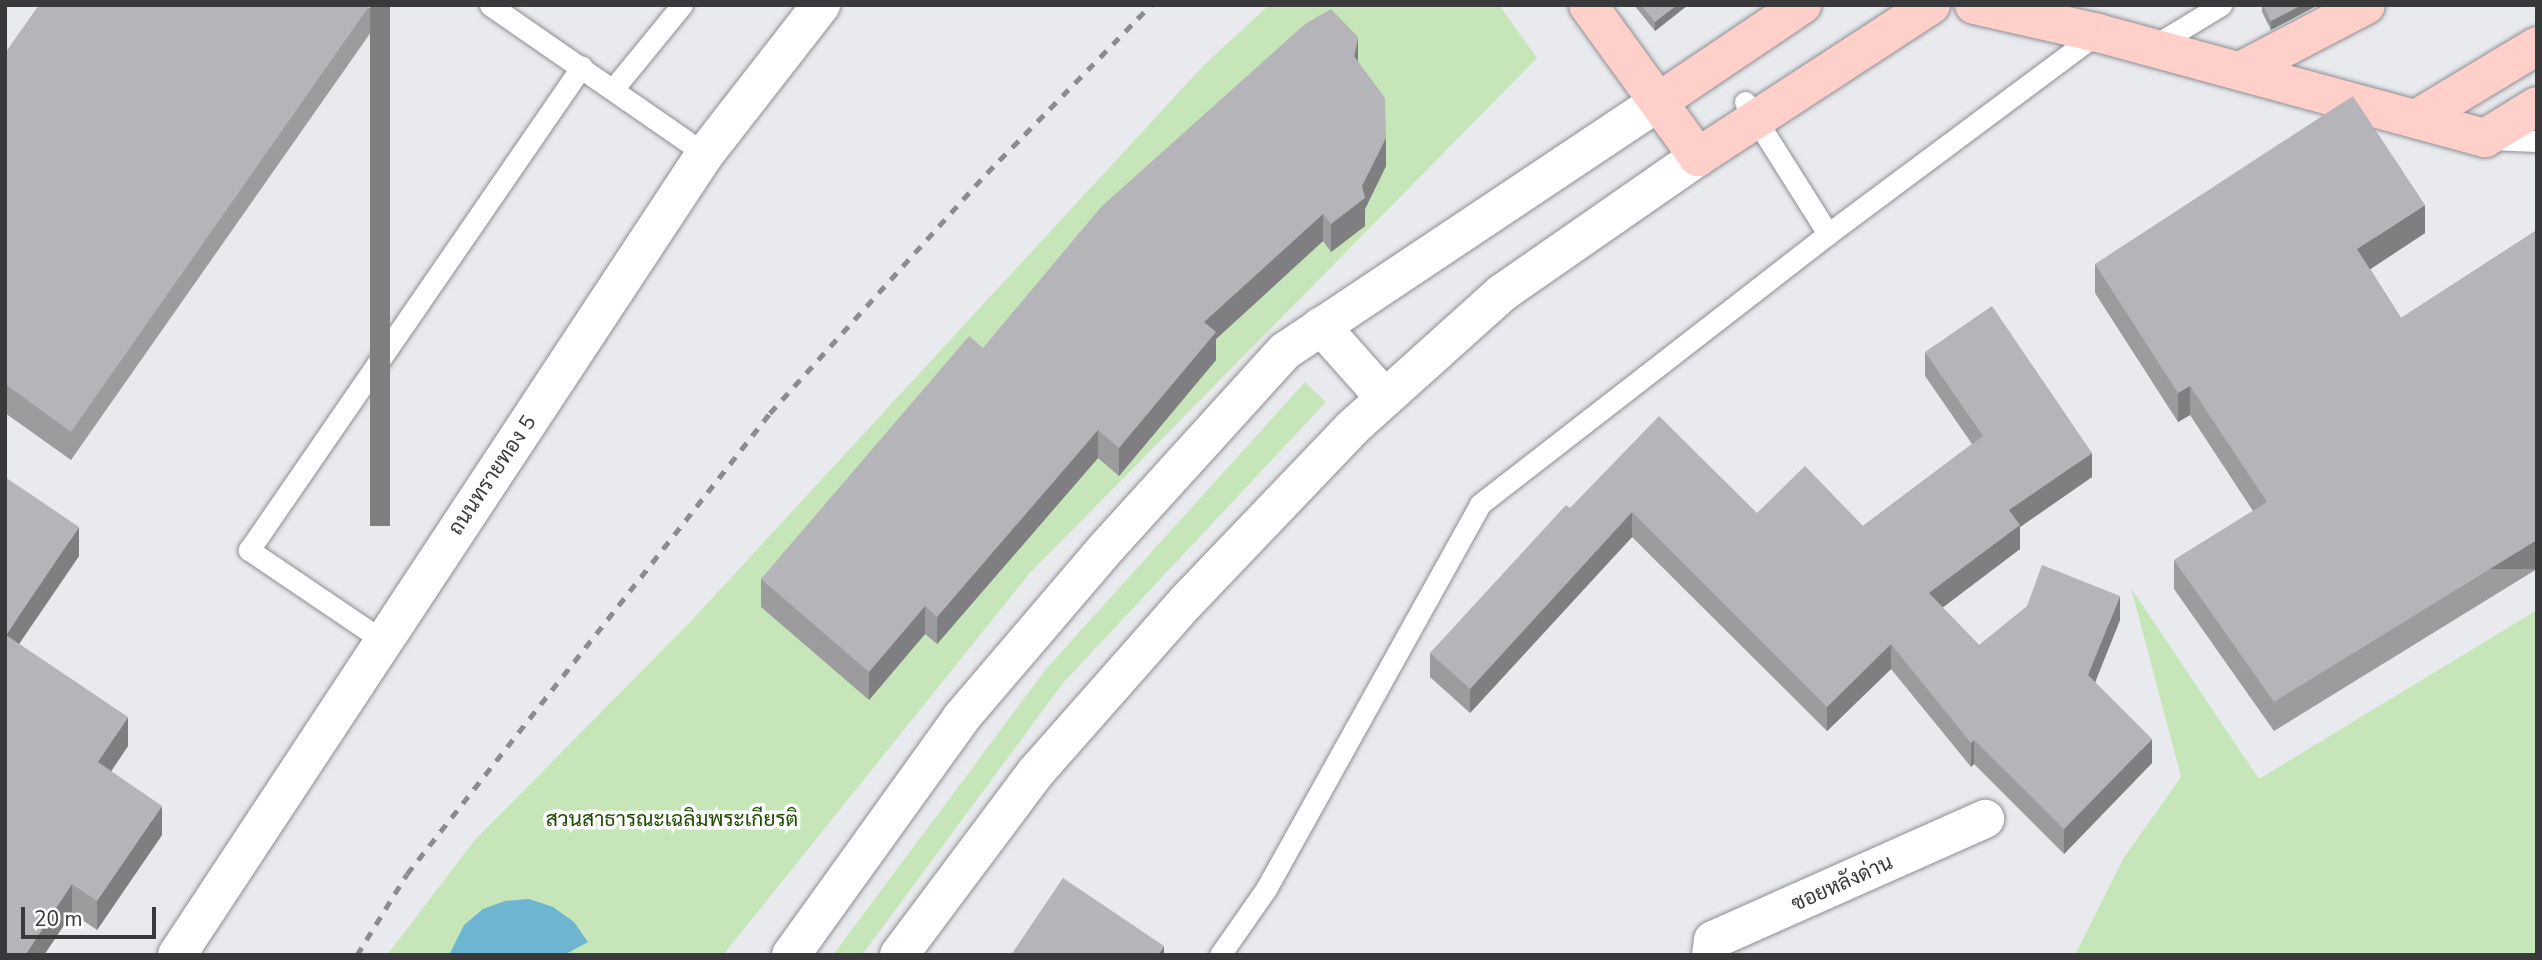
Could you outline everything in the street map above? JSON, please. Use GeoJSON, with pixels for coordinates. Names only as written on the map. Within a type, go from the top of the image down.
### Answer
{"type":"FeatureCollection","features":[{"type":"Feature","properties":{"kind":"highway"},"geometry":{"type":"LineString","coordinates":[[1588,5],[1698,157],[1750,111],[1931,5]]}},
{"type":"Feature","properties":{"kind":"highway"},"geometry":{"type":"LineString","coordinates":[[1658,102],[1802,5]]}},
{"type":"Feature","properties":{"kind":"highway"},"geometry":{"type":"LineString","coordinates":[[1975,5],[2152,47],[2486,138],[2537,106]]}},
{"type":"Feature","properties":{"kind":"highway"},"geometry":{"type":"LineString","coordinates":[[2241,71],[2366,5]]}},
{"type":"Feature","properties":{"kind":"highway"},"geometry":{"type":"LineString","coordinates":[[2416,120],[2537,46]]}},
{"type":"Feature","properties":{"kind":"main road","name":"ถนนทรายทอง 5"},"geometry":{"type":"LineString","coordinates":[[177,955],[382,640],[705,154],[821,5]]}},
{"type":"Feature","properties":{"kind":"main road"},"geometry":{"type":"LineString","coordinates":[[790,955],[961,718],[1108,546],[1285,351],[1658,102]]}},
{"type":"Feature","properties":{"kind":"main road"},"geometry":{"type":"LineString","coordinates":[[899,955],[1036,772],[1186,602],[1385,398],[1502,293],[1698,157]]}},
{"type":"Feature","properties":{"kind":"main road"},"geometry":{"type":"LineString","coordinates":[[1321,326],[1385,398]]}},
{"type":"Feature","properties":{"kind":"main road","name":"ซอยหลังด่าน"},"geometry":{"type":"LineString","coordinates":[[1711,955],[1713,940],[1985,819]]}},
{"type":"Feature","properties":{"kind":"lane"},"geometry":{"type":"LineString","coordinates":[[490,5],[614,88],[705,154]]}},
{"type":"Feature","properties":{"kind":"lane"},"geometry":{"type":"LineString","coordinates":[[614,88],[682,5]]}},
{"type":"Feature","properties":{"kind":"lane"},"geometry":{"type":"LineString","coordinates":[[2152,47],[2221,5]]}},
{"type":"Feature","properties":{"kind":"lane"},"geometry":{"type":"LineString","coordinates":[[1220,955],[1266,889],[1480,504],[1828,234],[2098,33]]}},
{"type":"Feature","properties":{"kind":"lane"},"geometry":{"type":"LineString","coordinates":[[382,640],[249,550],[582,66]]}},
{"type":"Feature","properties":{"kind":"lane"},"geometry":{"type":"LineString","coordinates":[[1750,111],[1828,234]]}},
{"type":"Feature","properties":{"kind":"lane"},"geometry":{"type":"LineString","coordinates":[[2486,138],[2537,141]]}},
{"type":"Feature","properties":{"kind":"green space","name":"สวนสาธารณะเฉลิมพระเกียรติ"},"geometry":{"type":"Polygon","coordinates":[[[1269,5],[1499,5],[1537,58],[1029,574],[723,955],[387,955],[474,841],[692,620],[1204,65],[1269,5]]]}},
{"type":"Feature","properties":{"kind":"green space"},"geometry":{"type":"Polygon","coordinates":[[[1305,382],[1326,402],[1063,683],[862,955],[833,955],[1046,669],[1305,382]]]}},
{"type":"Feature","properties":{"kind":"green space"},"geometry":{"type":"Polygon","coordinates":[[[2131,588],[2259,779],[2537,610],[2537,955],[2075,955],[2123,859],[2181,777],[2131,588]]]}},
{"type":"Feature","properties":{"kind":"water"},"geometry":{"type":"Polygon","coordinates":[[[529,899],[553,907],[574,922],[588,942],[564,955],[449,955],[464,925],[483,909],[505,901],[529,899]]]}},
{"type":"Feature","properties":{"kind":"building"},"geometry":{"type":"Polygon","coordinates":[[[39,5],[370,5],[71,432],[5,384],[5,53],[39,5]]]}},
{"type":"Feature","properties":{"kind":"building"},"geometry":{"type":"Polygon","coordinates":[[[1641,5],[1677,5],[1655,22],[1641,5]]]}},
{"type":"Feature","properties":{"kind":"building"},"geometry":{"type":"Polygon","coordinates":[[[2263,5],[2302,5],[2271,21],[2263,5]]]}},
{"type":"Feature","properties":{"kind":"building"},"geometry":{"type":"Polygon","coordinates":[[[1331,9],[1358,37],[1354,56],[1385,98],[1386,138],[1362,186],[1365,198],[1331,224],[1323,214],[1204,322],[1216,332],[1119,448],[1098,430],[937,617],[925,606],[869,672],[761,579],[969,336],[983,348],[1101,207],[1305,24],[1331,9]]]}},
{"type":"Feature","properties":{"kind":"building"},"geometry":{"type":"Polygon","coordinates":[[[2353,96],[2425,205],[2357,249],[2401,318],[2537,230],[2537,540],[2274,702],[2174,560],[2267,502],[2190,386],[2178,393],[2095,264],[2353,96]]]}},
{"type":"Feature","properties":{"kind":"building"},"geometry":{"type":"Polygon","coordinates":[[[1992,306],[2092,453],[2009,510],[2020,525],[1929,593],[1979,645],[2027,606],[2042,565],[2120,596],[2088,675],[2152,739],[2064,829],[1974,740],[1971,743],[1891,644],[1827,707],[1632,512],[1470,689],[1430,653],[1566,505],[1570,508],[1659,416],[1757,513],[1805,466],[1863,526],[1983,436],[1925,352],[1992,306]]]}},
{"type":"Feature","properties":{"kind":"building"},"geometry":{"type":"Polygon","coordinates":[[[5,477],[79,527],[6,635],[128,717],[98,762],[162,806],[97,901],[72,884],[25,955],[5,955],[5,477]]]}},
{"type":"Feature","properties":{"kind":"building"},"geometry":{"type":"Polygon","coordinates":[[[1063,878],[1164,946],[1158,955],[1011,955],[1063,878]]]}},
{"type":"Feature","properties":{"kind":"railway"},"geometry":{"type":"LineString","coordinates":[[357,955],[407,874],[770,413],[987,173],[1151,5]]}}]}
